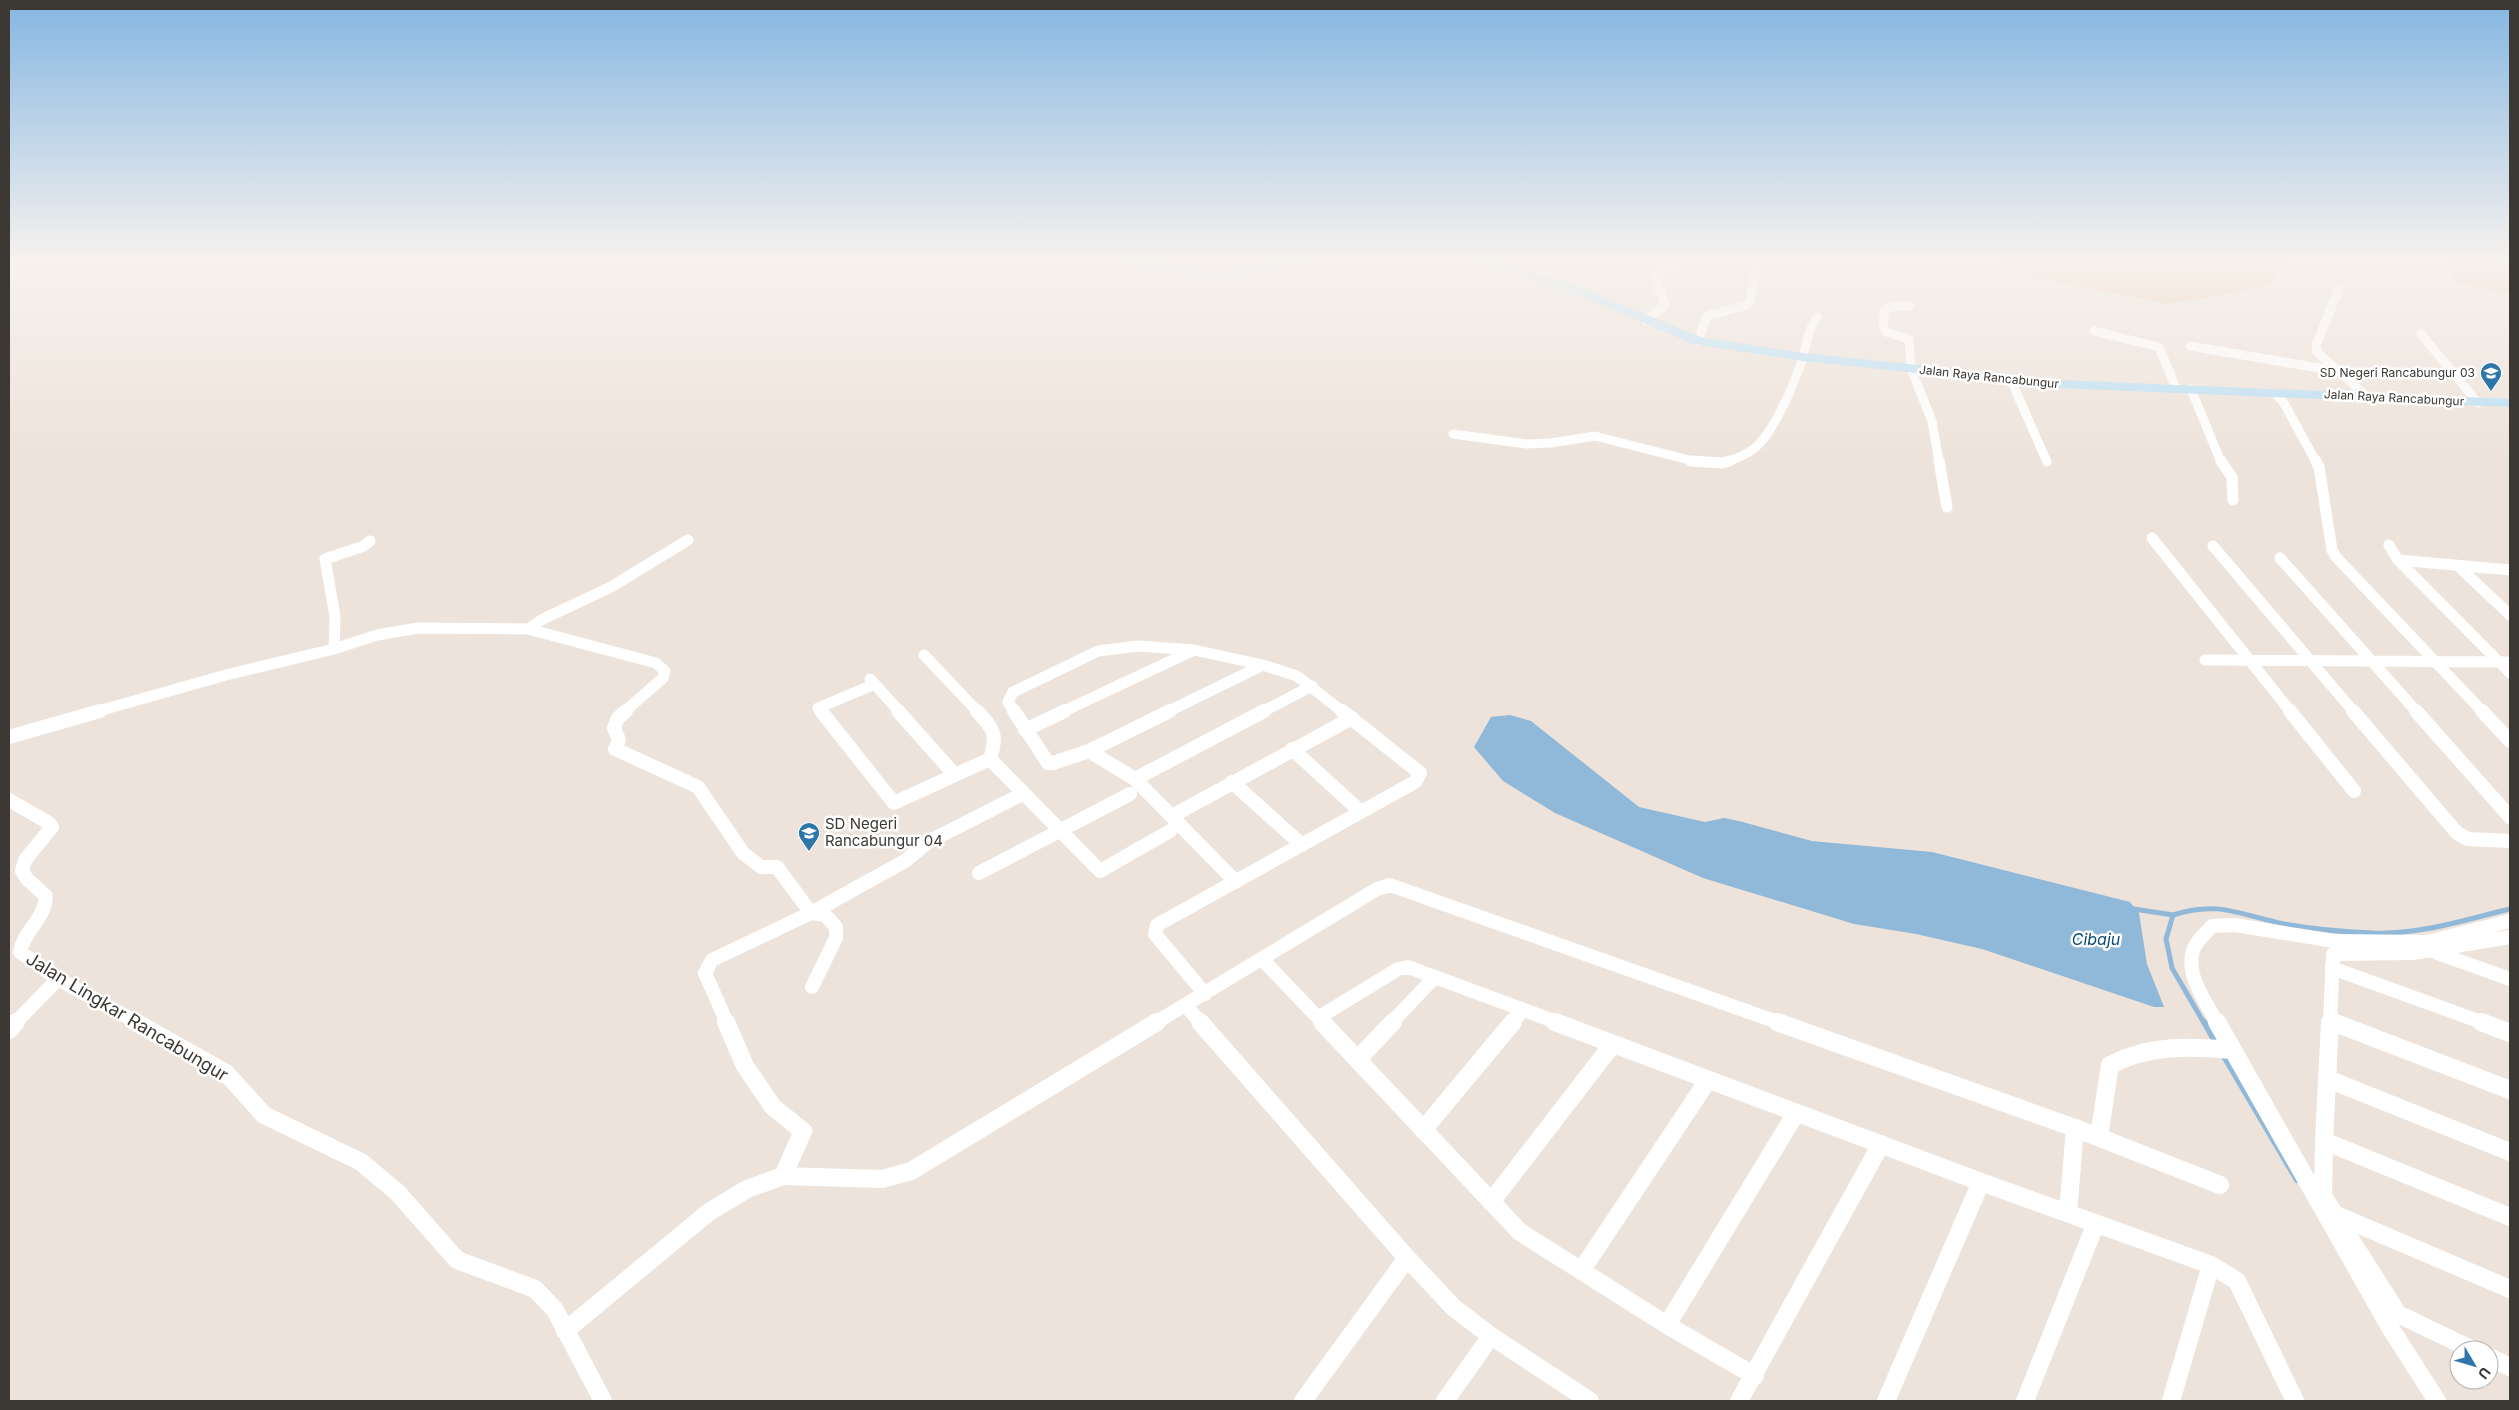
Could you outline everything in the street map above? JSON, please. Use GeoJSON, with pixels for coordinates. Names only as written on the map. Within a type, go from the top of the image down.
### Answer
{"type":"FeatureCollection","features":[{"type":"Feature","properties":{"kind":"main road","name":"Jalan Raya Rancabungur"},"geometry":{"type":"LineString","coordinates":[[1661,327],[1698,341],[1802,357],[2011,380],[2118,388],[2176,388],[2276,394],[2510,403]]}},
{"type":"Feature","properties":{"kind":"street"},"geometry":{"type":"LineString","coordinates":[[1698,341],[1703,327]]}},
{"type":"Feature","properties":{"kind":"street"},"geometry":{"type":"LineString","coordinates":[[1453,434],[1516,444],[1552,443],[1579,435],[1596,436],[1630,442],[1691,463],[1724,463],[1738,459],[1758,445],[1802,357],[1809,327]]}},
{"type":"Feature","properties":{"kind":"street"},"geometry":{"type":"LineString","coordinates":[[1884,327],[1886,332],[1909,339],[1911,369],[1932,421],[1947,507]]}},
{"type":"Feature","properties":{"kind":"street"},"geometry":{"type":"LineString","coordinates":[[2323,327],[2316,345],[2317,352],[2366,396]]}},
{"type":"Feature","properties":{"kind":"street"},"geometry":{"type":"LineString","coordinates":[[2094,331],[2159,347],[2176,388]]}},
{"type":"Feature","properties":{"kind":"street"},"geometry":{"type":"LineString","coordinates":[[2421,334],[2478,402]]}},
{"type":"Feature","properties":{"kind":"street"},"geometry":{"type":"LineString","coordinates":[[2190,346],[2337,371]]}},
{"type":"Feature","properties":{"kind":"street"},"geometry":{"type":"LineString","coordinates":[[2011,380],[2047,462]]}},
{"type":"Feature","properties":{"kind":"street"},"geometry":{"type":"LineString","coordinates":[[2191,389],[2222,464],[2232,477],[2233,500]]}},
{"type":"Feature","properties":{"kind":"street"},"geometry":{"type":"LineString","coordinates":[[2276,394],[2284,403],[2319,467],[2332,550],[2336,557],[2510,741]]}},
{"type":"Feature","properties":{"kind":"street"},"geometry":{"type":"LineString","coordinates":[[2152,538],[2354,791]]}},
{"type":"Feature","properties":{"kind":"street"},"geometry":{"type":"LineString","coordinates":[[528,629],[542,619],[611,587],[688,540]]}},
{"type":"Feature","properties":{"kind":"street"},"geometry":{"type":"LineString","coordinates":[[334,649],[335,616],[325,559],[364,546],[370,541]]}},
{"type":"Feature","properties":{"kind":"street"},"geometry":{"type":"LineString","coordinates":[[2389,545],[2398,560],[2504,662],[2510,674]]}},
{"type":"Feature","properties":{"kind":"street"},"geometry":{"type":"LineString","coordinates":[[2213,546],[2458,833],[2468,839],[2510,841]]}},
{"type":"Feature","properties":{"kind":"street"},"geometry":{"type":"LineString","coordinates":[[2280,558],[2510,817]]}},
{"type":"Feature","properties":{"kind":"street"},"geometry":{"type":"LineString","coordinates":[[2398,560],[2510,570]]}},
{"type":"Feature","properties":{"kind":"street"},"geometry":{"type":"LineString","coordinates":[[2457,565],[2510,615]]}},
{"type":"Feature","properties":{"kind":"street"},"geometry":{"type":"LineString","coordinates":[[9,737],[226,675],[334,649],[376,635],[418,628],[528,629],[656,663],[665,671],[656,686],[618,718],[614,728],[619,740],[615,749],[698,787],[704,793],[743,853],[762,867],[778,867],[811,913],[825,915],[836,927],[836,938],[812,987]]}},
{"type":"Feature","properties":{"kind":"street"},"geometry":{"type":"LineString","coordinates":[[1205,994],[1155,934],[1157,925],[1360,811],[1416,782],[1420,773],[1298,676],[1263,665],[1194,650],[1125,646],[1098,651],[1013,692],[1008,702],[1024,730],[1048,763],[1056,764],[1089,751],[1263,665]]}},
{"type":"Feature","properties":{"kind":"street"},"geometry":{"type":"LineString","coordinates":[[1024,730],[1194,650]]}},
{"type":"Feature","properties":{"kind":"street"},"geometry":{"type":"LineString","coordinates":[[924,655],[990,725],[996,741],[990,759],[894,803],[818,708],[873,681],[954,774]]}},
{"type":"Feature","properties":{"kind":"street"},"geometry":{"type":"LineString","coordinates":[[2205,660],[2504,662]]}},
{"type":"Feature","properties":{"kind":"street"},"geometry":{"type":"LineString","coordinates":[[1135,779],[1312,686]]}},
{"type":"Feature","properties":{"kind":"street"},"geometry":{"type":"LineString","coordinates":[[1172,816],[1352,718]]}},
{"type":"Feature","properties":{"kind":"street"},"geometry":{"type":"LineString","coordinates":[[1292,749],[1360,811]]}},
{"type":"Feature","properties":{"kind":"street"},"geometry":{"type":"LineString","coordinates":[[1089,751],[1135,779],[1236,882]]}},
{"type":"Feature","properties":{"kind":"street"},"geometry":{"type":"LineString","coordinates":[[990,759],[1100,872],[1170,831]]}},
{"type":"Feature","properties":{"kind":"street"},"geometry":{"type":"LineString","coordinates":[[1232,782],[1302,845]]}},
{"type":"Feature","properties":{"kind":"street"},"geometry":{"type":"LineString","coordinates":[[783,1176],[803,1131],[773,1107],[745,1066],[705,974],[712,960],[811,913],[905,861],[928,842],[1022,794]]}},
{"type":"Feature","properties":{"kind":"street"},"geometry":{"type":"LineString","coordinates":[[979,873],[1130,794]]}},
{"type":"Feature","properties":{"kind":"street","name":"Jalan Lingkar Rancabungur"},"geometry":{"type":"LineString","coordinates":[[9,800],[49,823],[52,827],[24,860],[22,870],[27,879],[46,896],[46,905],[40,921],[20,946],[20,952],[58,979],[226,1073],[264,1114],[361,1162],[398,1193],[457,1260],[535,1289],[555,1310],[600,1392],[603,1401]]}},
{"type":"Feature","properties":{"kind":"street"},"geometry":{"type":"LineString","coordinates":[[565,1331],[709,1212],[747,1189],[783,1176],[882,1179],[911,1171],[1186,1006],[1376,889],[1390,885],[2074,1128],[2220,1185]]}},
{"type":"Feature","properties":{"kind":"street"},"geometry":{"type":"LineString","coordinates":[[2437,1401],[2391,1329],[2231,1050],[2195,980],[2191,963],[2193,949],[2212,926],[2235,925],[2334,941],[2427,942],[2510,921]]}},
{"type":"Feature","properties":{"kind":"street"},"geometry":{"type":"LineString","coordinates":[[2451,1340],[2398,1314],[2323,1196],[2324,1141],[2332,1022],[2333,954],[2346,951],[2396,954],[2436,952],[2510,937]]}},
{"type":"Feature","properties":{"kind":"street"},"geometry":{"type":"LineString","coordinates":[[2436,952],[2510,979]]}},
{"type":"Feature","properties":{"kind":"street"},"geometry":{"type":"LineString","coordinates":[[1262,959],[1520,1232],[1667,1325],[1754,1376]]}},
{"type":"Feature","properties":{"kind":"street"},"geometry":{"type":"LineString","coordinates":[[1318,1018],[1398,969],[1408,967],[1981,1182],[2211,1265],[2237,1281],[2295,1401]]}},
{"type":"Feature","properties":{"kind":"street"},"geometry":{"type":"LineString","coordinates":[[2332,968],[2510,1033]]}},
{"type":"Feature","properties":{"kind":"street"},"geometry":{"type":"LineString","coordinates":[[1358,1059],[1435,977]]}},
{"type":"Feature","properties":{"kind":"street"},"geometry":{"type":"LineString","coordinates":[[9,1030],[58,979]]}},
{"type":"Feature","properties":{"kind":"street"},"geometry":{"type":"LineString","coordinates":[[1186,1006],[1407,1258],[1454,1308],[1491,1336],[1589,1401]]}},
{"type":"Feature","properties":{"kind":"street"},"geometry":{"type":"LineString","coordinates":[[1423,1130],[1522,1011]]}},
{"type":"Feature","properties":{"kind":"street"},"geometry":{"type":"LineString","coordinates":[[2332,1022],[2510,1090]]}},
{"type":"Feature","properties":{"kind":"street"},"geometry":{"type":"LineString","coordinates":[[1491,1202],[1612,1045]]}},
{"type":"Feature","properties":{"kind":"street"},"geometry":{"type":"LineString","coordinates":[[2098,1137],[2110,1066],[2124,1057],[2158,1049],[2192,1046],[2231,1050]]}},
{"type":"Feature","properties":{"kind":"street"},"geometry":{"type":"LineString","coordinates":[[1581,1271],[1708,1080]]}},
{"type":"Feature","properties":{"kind":"street"},"geometry":{"type":"LineString","coordinates":[[2328,1080],[2510,1152]]}},
{"type":"Feature","properties":{"kind":"street"},"geometry":{"type":"LineString","coordinates":[[1667,1325],[1796,1113]]}},
{"type":"Feature","properties":{"kind":"street"},"geometry":{"type":"LineString","coordinates":[[2068,1213],[2074,1128]]}},
{"type":"Feature","properties":{"kind":"street"},"geometry":{"type":"LineString","coordinates":[[2324,1141],[2510,1217]]}},
{"type":"Feature","properties":{"kind":"street"},"geometry":{"type":"LineString","coordinates":[[1739,1401],[1881,1144]]}},
{"type":"Feature","properties":{"kind":"street"},"geometry":{"type":"LineString","coordinates":[[1886,1401],[1981,1182]]}},
{"type":"Feature","properties":{"kind":"street"},"geometry":{"type":"LineString","coordinates":[[2334,1214],[2510,1289]]}},
{"type":"Feature","properties":{"kind":"street"},"geometry":{"type":"LineString","coordinates":[[2025,1401],[2096,1223]]}},
{"type":"Feature","properties":{"kind":"street"},"geometry":{"type":"LineString","coordinates":[[1303,1401],[1407,1258]]}},
{"type":"Feature","properties":{"kind":"street"},"geometry":{"type":"LineString","coordinates":[[2171,1401],[2211,1265]]}},
{"type":"Feature","properties":{"kind":"street"},"geometry":{"type":"LineString","coordinates":[[1445,1401],[1491,1336]]}},
{"type":"Feature","properties":{"kind":"water","name":"Cibaju"},"geometry":{"type":"Polygon","coordinates":[[[1510,715],[1531,721],[1639,807],[1705,822],[1724,818],[1812,841],[1932,852],[2130,902],[2139,913],[2147,964],[2164,1007],[2154,1007],[1982,949],[1916,934],[1854,924],[1703,878],[1555,813],[1503,781],[1474,747],[1491,717],[1510,715]]]}},
{"type":"Feature","properties":{"kind":"waterway"},"geometry":{"type":"LineString","coordinates":[[2134,909],[2173,915]]}},
{"type":"Feature","properties":{"kind":"waterway"},"geometry":{"type":"LineString","coordinates":[[2173,915],[2189,911],[2217,909],[2305,927],[2350,932],[2390,933],[2441,926],[2510,909]]}},
{"type":"Feature","properties":{"kind":"waterway"},"geometry":{"type":"LineString","coordinates":[[2173,915],[2166,939],[2172,968],[2204,1023]]}},
{"type":"Feature","properties":{"kind":"waterway"},"geometry":{"type":"LineString","coordinates":[[2204,1022],[2217,1045]]}},
{"type":"Feature","properties":{"kind":"waterway"},"geometry":{"type":"LineString","coordinates":[[2222,1053],[2297,1180]]}},
{"type":"Feature","properties":{"kind":"place","name":"SD Negeri Rancabungur 03"},"geometry":{"type":"Point","coordinates":[2491,392]}},
{"type":"Feature","properties":{"kind":"place","name":"SD Negeri Rancabungur 04"},"geometry":{"type":"Point","coordinates":[809,852]}}]}
